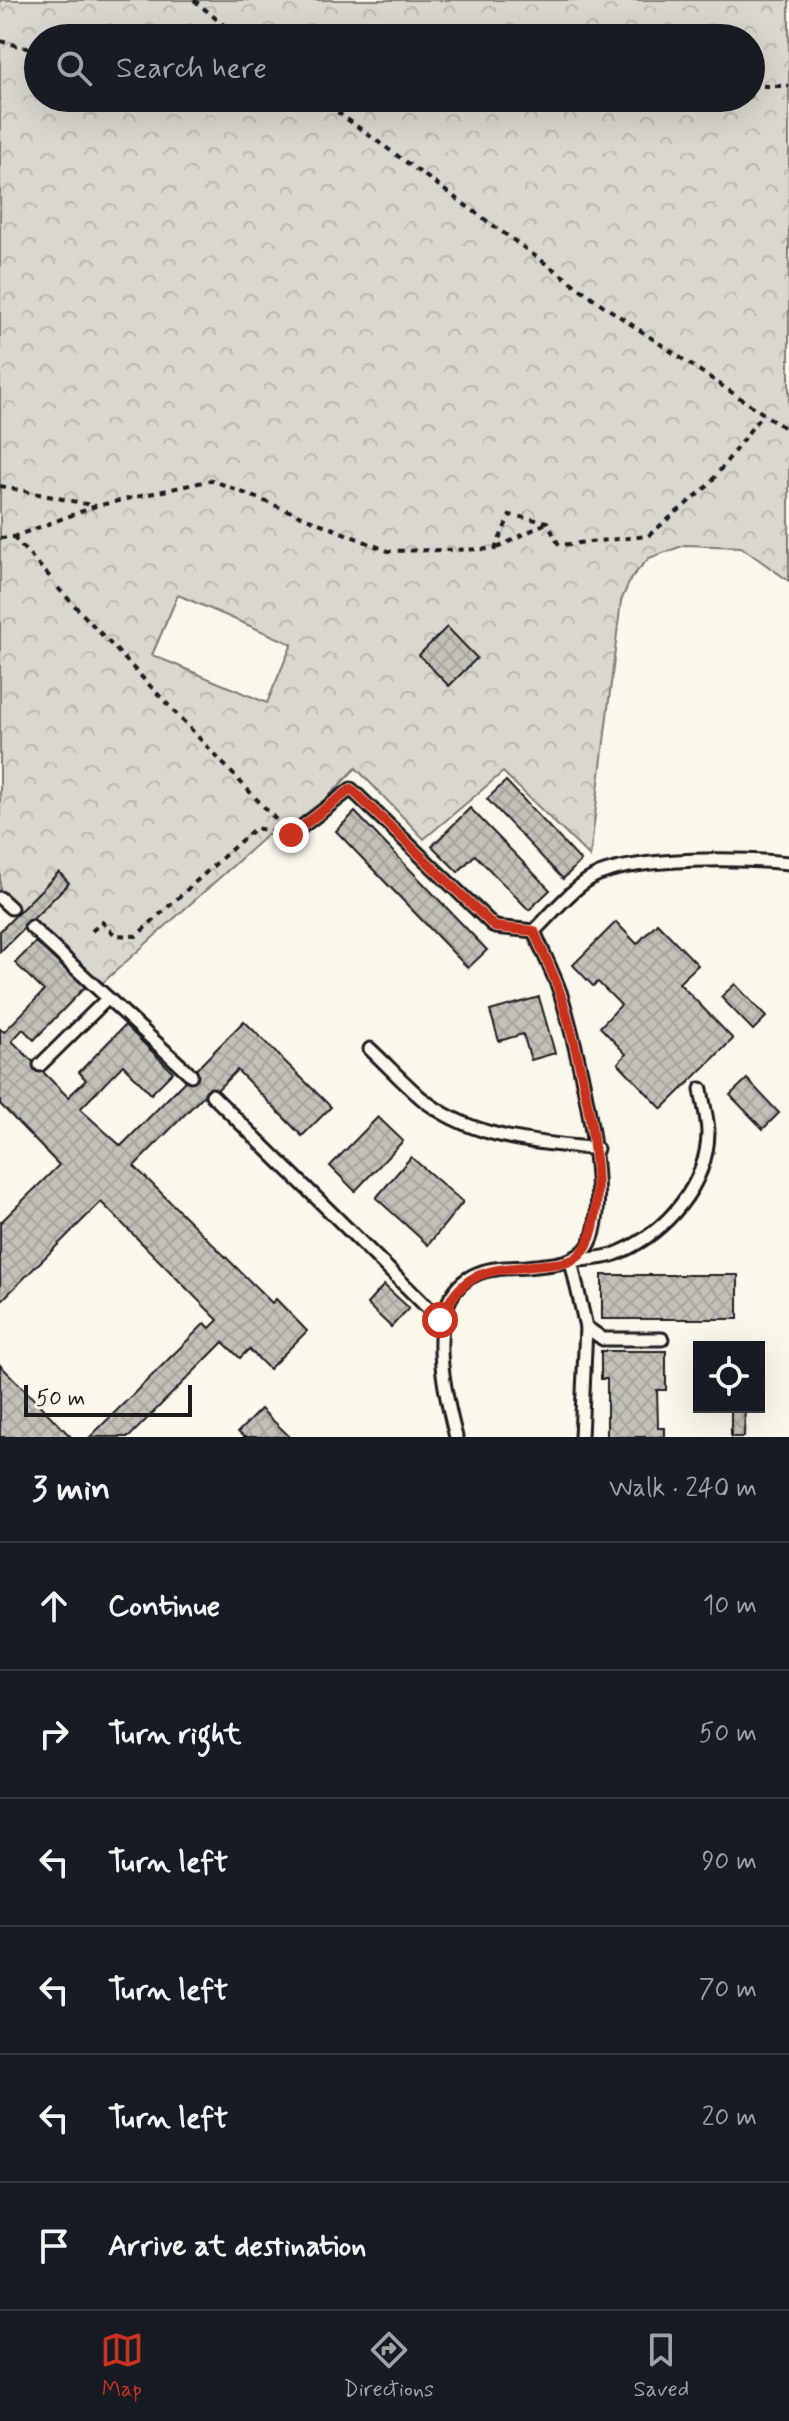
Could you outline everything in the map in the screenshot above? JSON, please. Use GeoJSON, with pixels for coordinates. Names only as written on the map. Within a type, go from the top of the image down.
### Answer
{"type":"FeatureCollection","features":[{"type":"Feature","properties":{"kind":"lane"},"geometry":{"type":"LineString","coordinates":[[291,835],[351,789],[495,927],[534,931],[598,874],[661,863],[746,859],[789,863]]}},
{"type":"Feature","properties":{"kind":"lane"},"geometry":{"type":"LineString","coordinates":[[0,898],[11,908]]}},
{"type":"Feature","properties":{"kind":"lane"},"geometry":{"type":"LineString","coordinates":[[31,927],[191,1075]]}},
{"type":"Feature","properties":{"kind":"lane"},"geometry":{"type":"LineString","coordinates":[[534,931],[560,993],[597,1149],[596,1228],[587,1249],[571,1261]]}},
{"type":"Feature","properties":{"kind":"lane"},"geometry":{"type":"LineString","coordinates":[[40,1065],[108,998]]}},
{"type":"Feature","properties":{"kind":"lane"},"geometry":{"type":"LineString","coordinates":[[370,1049],[422,1098],[466,1125],[517,1140],[597,1149]]}},
{"type":"Feature","properties":{"kind":"lane"},"geometry":{"type":"LineString","coordinates":[[456,1437],[440,1320],[451,1294],[480,1272],[618,1254],[657,1231],[682,1204],[703,1166],[708,1132],[701,1089]]}},
{"type":"Feature","properties":{"kind":"lane"},"geometry":{"type":"LineString","coordinates":[[212,1095],[440,1320]]}},
{"type":"Feature","properties":{"kind":"lane"},"geometry":{"type":"LineString","coordinates":[[571,1261],[586,1327],[581,1437]]}},
{"type":"Feature","properties":{"kind":"lane"},"geometry":{"type":"LineString","coordinates":[[586,1327],[603,1339],[662,1339]]}},
{"type":"Feature","properties":{"kind":"path"},"geometry":{"type":"LineString","coordinates":[[194,0],[222,24]]}},
{"type":"Feature","properties":{"kind":"path"},"geometry":{"type":"LineString","coordinates":[[0,41],[24,47]]}},
{"type":"Feature","properties":{"kind":"path"},"geometry":{"type":"LineString","coordinates":[[765,86],[789,86]]}},
{"type":"Feature","properties":{"kind":"path"},"geometry":{"type":"LineString","coordinates":[[337,112],[604,306],[789,431]]}},
{"type":"Feature","properties":{"kind":"path"},"geometry":{"type":"LineString","coordinates":[[547,522],[559,545],[648,536],[709,485],[763,413]]}},
{"type":"Feature","properties":{"kind":"path"},"geometry":{"type":"LineString","coordinates":[[0,538],[13,537],[96,506],[212,480],[388,551],[495,549],[547,522]]}},
{"type":"Feature","properties":{"kind":"path"},"geometry":{"type":"LineString","coordinates":[[0,486],[96,506]]}},
{"type":"Feature","properties":{"kind":"path"},"geometry":{"type":"LineString","coordinates":[[495,549],[510,515],[547,522]]}},
{"type":"Feature","properties":{"kind":"path"},"geometry":{"type":"LineString","coordinates":[[13,537],[51,578]]}},
{"type":"Feature","properties":{"kind":"path"},"geometry":{"type":"LineString","coordinates":[[58,588],[291,835]]}},
{"type":"Feature","properties":{"kind":"path"},"geometry":{"type":"LineString","coordinates":[[92,931],[102,922],[115,935],[136,936],[255,828],[291,835]]}},
{"type":"Feature","properties":{"kind":"green space"},"geometry":{"type":"Polygon","coordinates":[[[0,0],[789,0],[789,581],[741,547],[685,545],[649,558],[631,578],[621,601],[590,857],[503,772],[424,839],[356,768],[291,835],[267,835],[99,986],[0,892],[0,0]],[[178,595],[152,655],[267,703],[292,644],[178,595]]]}},
{"type":"Feature","properties":{"kind":"building"},"geometry":{"type":"Polygon","coordinates":[[[447,627],[477,658],[449,686],[419,655],[447,627]]]}},
{"type":"Feature","properties":{"kind":"building"},"geometry":{"type":"Polygon","coordinates":[[[506,781],[581,861],[563,879],[487,799],[506,781]]]}},
{"type":"Feature","properties":{"kind":"building"},"geometry":{"type":"Polygon","coordinates":[[[470,808],[550,890],[529,910],[475,855],[458,872],[432,846],[470,808]]]}},
{"type":"Feature","properties":{"kind":"building"},"geometry":{"type":"Polygon","coordinates":[[[355,812],[487,950],[468,968],[336,831],[355,812]]]}},
{"type":"Feature","properties":{"kind":"building"},"geometry":{"type":"Polygon","coordinates":[[[59,872],[69,883],[0,952],[0,931],[59,872]]]}},
{"type":"Feature","properties":{"kind":"building"},"geometry":{"type":"Polygon","coordinates":[[[616,922],[637,944],[657,923],[698,965],[679,983],[733,1039],[662,1109],[618,1063],[626,1054],[600,1027],[621,1005],[598,982],[593,986],[573,965],[616,922]]]}},
{"type":"Feature","properties":{"kind":"building"},"geometry":{"type":"Polygon","coordinates":[[[36,942],[69,973],[72,969],[88,984],[34,1040],[23,1029],[12,1041],[68,1097],[86,1080],[79,1072],[125,1025],[173,1072],[151,1094],[123,1065],[80,1109],[121,1146],[244,1021],[331,1107],[302,1136],[237,1070],[212,1095],[208,1091],[134,1166],[272,1303],[276,1299],[307,1331],[269,1369],[249,1349],[240,1358],[223,1342],[129,1437],[90,1437],[205,1323],[210,1328],[218,1320],[101,1202],[0,1302],[0,1223],[59,1165],[0,1104],[0,1029],[4,1032],[44,991],[15,963],[36,942]]]}},
{"type":"Feature","properties":{"kind":"building"},"geometry":{"type":"Polygon","coordinates":[[[735,984],[766,1017],[753,1030],[721,997],[735,984]]]}},
{"type":"Feature","properties":{"kind":"building"},"geometry":{"type":"Polygon","coordinates":[[[539,997],[555,1053],[531,1060],[523,1034],[499,1041],[490,1011],[539,997]]]}},
{"type":"Feature","properties":{"kind":"building"},"geometry":{"type":"Polygon","coordinates":[[[747,1079],[779,1113],[763,1129],[730,1095],[747,1079]]]}},
{"type":"Feature","properties":{"kind":"building"},"geometry":{"type":"Polygon","coordinates":[[[378,1117],[403,1141],[355,1191],[330,1166],[378,1117]]]}},
{"type":"Feature","properties":{"kind":"building"},"geometry":{"type":"Polygon","coordinates":[[[411,1157],[463,1202],[428,1245],[376,1198],[411,1157]]]}},
{"type":"Feature","properties":{"kind":"building"},"geometry":{"type":"Polygon","coordinates":[[[602,1275],[738,1275],[738,1319],[602,1319],[602,1275]]]}},
{"type":"Feature","properties":{"kind":"building"},"geometry":{"type":"Polygon","coordinates":[[[384,1285],[409,1308],[391,1327],[367,1304],[384,1285]]]}},
{"type":"Feature","properties":{"kind":"building"},"geometry":{"type":"Polygon","coordinates":[[[601,1351],[666,1351],[666,1390],[657,1390],[658,1428],[665,1428],[665,1437],[607,1437],[607,1379],[601,1379],[601,1351]]]}},
{"type":"Feature","properties":{"kind":"building"},"geometry":{"type":"Polygon","coordinates":[[[0,1365],[71,1437],[0,1437],[0,1365]]]}},
{"type":"Feature","properties":{"kind":"building"},"geometry":{"type":"Polygon","coordinates":[[[261,1409],[290,1437],[244,1437],[238,1432],[261,1409]]]}},
{"type":"Feature","properties":{"kind":"building"},"geometry":{"type":"Polygon","coordinates":[[[731,1413],[745,1413],[744,1437],[731,1437],[731,1413]]]}},
{"type":"Feature","properties":{"kind":"route"},"geometry":{"type":"LineString","coordinates":[[291,835],[351,789],[495,927],[534,931],[560,993],[597,1149],[596,1228],[587,1249],[571,1261],[480,1272],[451,1294],[440,1320]]}}]}
